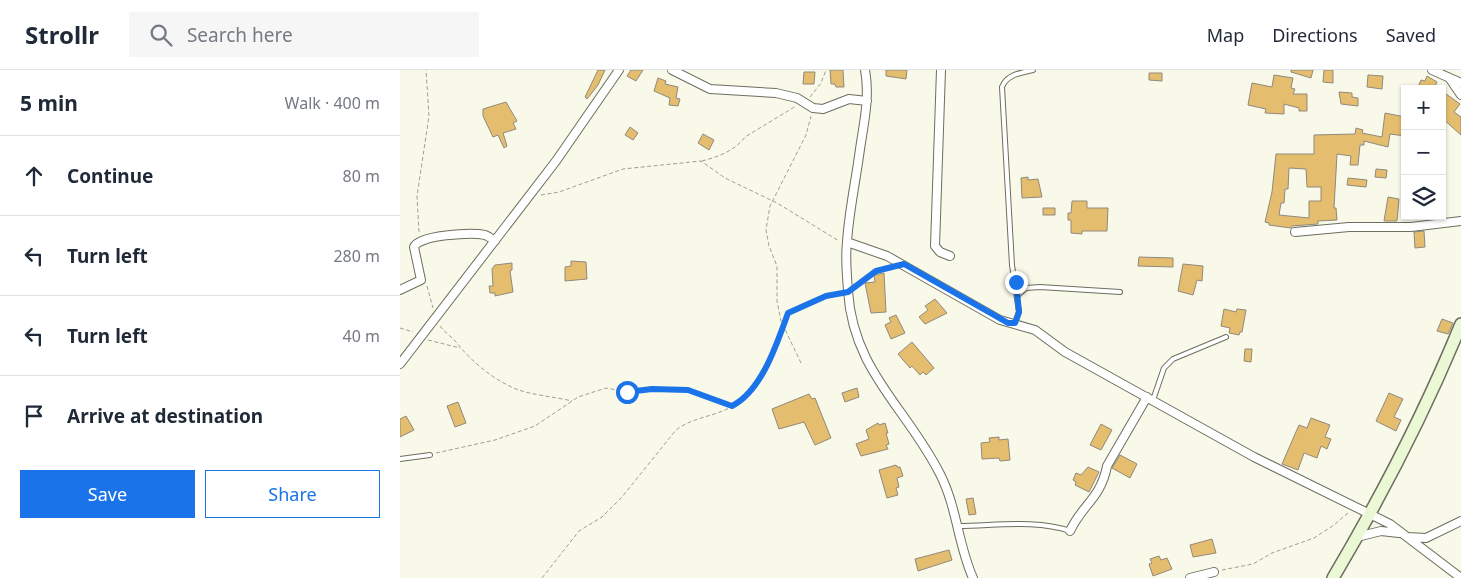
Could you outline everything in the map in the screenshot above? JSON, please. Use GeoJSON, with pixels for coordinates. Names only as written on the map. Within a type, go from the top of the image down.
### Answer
{"type":"FeatureCollection","features":[{"type":"Feature","properties":{"kind":"street"},"geometry":{"type":"LineString","coordinates":[[400,364],[525,202],[619,70]]}},
{"type":"Feature","properties":{"kind":"street"},"geometry":{"type":"LineString","coordinates":[[672,70],[710,89],[762,91],[790,96],[813,108],[823,109],[849,99],[867,101]]}},
{"type":"Feature","properties":{"kind":"street"},"geometry":{"type":"LineString","coordinates":[[865,70],[867,101],[847,245],[848,292],[855,334],[866,362],[922,442],[940,474],[948,491],[974,578]]}},
{"type":"Feature","properties":{"kind":"street"},"geometry":{"type":"LineString","coordinates":[[941,70],[935,246],[940,252],[950,256]]}},
{"type":"Feature","properties":{"kind":"street"},"geometry":{"type":"LineString","coordinates":[[1432,70],[1461,83]]}},
{"type":"Feature","properties":{"kind":"street"},"geometry":{"type":"LineString","coordinates":[[1450,79],[1461,95]]}},
{"type":"Feature","properties":{"kind":"street"},"geometry":{"type":"LineString","coordinates":[[1295,232],[1348,227],[1401,227],[1461,221]]}},
{"type":"Feature","properties":{"kind":"street"},"geometry":{"type":"LineString","coordinates":[[400,290],[421,280],[414,247],[418,241],[461,234],[486,235],[495,241]]}},
{"type":"Feature","properties":{"kind":"street"},"geometry":{"type":"LineString","coordinates":[[847,245],[874,250],[904,264],[1000,320],[1035,330],[1064,352],[1254,457],[1356,509],[1390,524],[1461,578]]}},
{"type":"Feature","properties":{"kind":"street"},"geometry":{"type":"LineString","coordinates":[[1333,578],[1370,515],[1439,378],[1461,324]]}},
{"type":"Feature","properties":{"kind":"street"},"geometry":{"type":"LineString","coordinates":[[1070,531],[1077,517],[1096,496],[1107,466],[1150,398]]}},
{"type":"Feature","properties":{"kind":"street"},"geometry":{"type":"LineString","coordinates":[[1357,537],[1381,531],[1426,538],[1461,522]]}},
{"type":"Feature","properties":{"kind":"street"},"geometry":{"type":"LineString","coordinates":[[1190,578],[1214,572]]}},
{"type":"Feature","properties":{"kind":"lane"},"geometry":{"type":"LineString","coordinates":[[1015,323],[1019,312],[1012,265],[1002,87],[1011,76],[1033,70]]}},
{"type":"Feature","properties":{"kind":"lane"},"geometry":{"type":"LineString","coordinates":[[1018,297],[1020,291],[1026,288],[1040,287],[1120,292]]}},
{"type":"Feature","properties":{"kind":"lane"},"geometry":{"type":"LineString","coordinates":[[1150,398],[1164,368],[1173,359],[1226,337]]}},
{"type":"Feature","properties":{"kind":"lane"},"geometry":{"type":"LineString","coordinates":[[400,459],[430,454]]}},
{"type":"Feature","properties":{"kind":"lane"},"geometry":{"type":"LineString","coordinates":[[958,526],[1041,525],[1070,531]]}},
{"type":"Feature","properties":{"kind":"path"},"geometry":{"type":"LineString","coordinates":[[426,70],[428,130],[417,196],[419,231],[422,237],[430,238]]}},
{"type":"Feature","properties":{"kind":"path"},"geometry":{"type":"LineString","coordinates":[[525,202],[612,172],[644,166],[680,165],[701,161],[727,152],[741,143],[745,137],[803,102],[815,92],[826,70]]}},
{"type":"Feature","properties":{"kind":"path"},"geometry":{"type":"LineString","coordinates":[[801,362],[784,326],[777,300],[777,266],[769,246],[766,230],[772,201],[806,135],[813,108]]}},
{"type":"Feature","properties":{"kind":"path"},"geometry":{"type":"LineString","coordinates":[[701,161],[725,178],[772,201],[847,245]]}},
{"type":"Feature","properties":{"kind":"path"},"geometry":{"type":"LineString","coordinates":[[542,578],[579,531],[602,517],[622,497],[676,430],[684,424],[732,406],[745,397],[771,359],[788,313],[826,296],[848,292],[876,271],[904,264]]}},
{"type":"Feature","properties":{"kind":"path"},"geometry":{"type":"LineString","coordinates":[[421,280],[427,286],[435,318],[446,335],[454,340],[466,356],[501,381],[517,389],[573,401]]}},
{"type":"Feature","properties":{"kind":"path"},"geometry":{"type":"LineString","coordinates":[[430,454],[495,440],[535,426],[584,394],[606,388],[627,392],[652,389],[688,390],[732,406]]}},
{"type":"Feature","properties":{"kind":"path"},"geometry":{"type":"LineString","coordinates":[[1214,572],[1253,564],[1272,553],[1314,538],[1334,525],[1347,513],[1356,509]]}},
{"type":"Feature","properties":{"kind":"building"},"geometry":{"type":"Polygon","coordinates":[[[598,70],[605,70],[598,85],[587,99],[585,97],[598,70]]]}},
{"type":"Feature","properties":{"kind":"building"},"geometry":{"type":"Polygon","coordinates":[[[631,70],[643,70],[636,81],[627,76],[631,70]]]}},
{"type":"Feature","properties":{"kind":"building"},"geometry":{"type":"Polygon","coordinates":[[[830,70],[843,70],[844,87],[836,87],[835,84],[831,84],[830,70]]]}},
{"type":"Feature","properties":{"kind":"building"},"geometry":{"type":"Polygon","coordinates":[[[886,70],[907,70],[906,79],[886,76],[886,70]]]}},
{"type":"Feature","properties":{"kind":"building"},"geometry":{"type":"Polygon","coordinates":[[[1291,70],[1313,70],[1311,78],[1291,72],[1291,70]]]}},
{"type":"Feature","properties":{"kind":"building"},"geometry":{"type":"Polygon","coordinates":[[[1324,70],[1333,70],[1333,83],[1323,82],[1324,70]]]}},
{"type":"Feature","properties":{"kind":"building"},"geometry":{"type":"Polygon","coordinates":[[[804,72],[815,72],[814,84],[803,84],[804,72]]]}},
{"type":"Feature","properties":{"kind":"building"},"geometry":{"type":"Polygon","coordinates":[[[1149,73],[1162,73],[1162,81],[1149,80],[1149,73]]]}},
{"type":"Feature","properties":{"kind":"building"},"geometry":{"type":"Polygon","coordinates":[[[1274,75],[1293,78],[1291,88],[1295,89],[1293,94],[1307,94],[1307,111],[1299,111],[1299,108],[1284,104],[1284,114],[1265,113],[1266,109],[1248,105],[1252,83],[1272,87],[1274,75]]]}},
{"type":"Feature","properties":{"kind":"building"},"geometry":{"type":"Polygon","coordinates":[[[1368,75],[1383,76],[1382,89],[1367,87],[1368,75]]]}},
{"type":"Feature","properties":{"kind":"building"},"geometry":{"type":"Polygon","coordinates":[[[1427,76],[1437,82],[1436,85],[1419,85],[1421,80],[1425,81],[1427,76]]]}},
{"type":"Feature","properties":{"kind":"building"},"geometry":{"type":"Polygon","coordinates":[[[658,78],[666,81],[665,84],[678,87],[676,98],[680,99],[678,106],[669,105],[670,98],[654,91],[658,78]]]}},
{"type":"Feature","properties":{"kind":"building"},"geometry":{"type":"Polygon","coordinates":[[[1339,92],[1352,93],[1352,97],[1358,98],[1358,106],[1341,104],[1339,92]]]}},
{"type":"Feature","properties":{"kind":"building"},"geometry":{"type":"Polygon","coordinates":[[[1446,94],[1460,104],[1454,112],[1461,117],[1461,135],[1446,122],[1446,94]]]}},
{"type":"Feature","properties":{"kind":"building"},"geometry":{"type":"Polygon","coordinates":[[[506,102],[517,121],[513,123],[516,129],[503,133],[507,146],[504,148],[498,135],[493,137],[483,116],[483,109],[506,102]]]}},
{"type":"Feature","properties":{"kind":"building"},"geometry":{"type":"Polygon","coordinates":[[[1385,113],[1401,116],[1401,135],[1390,134],[1388,147],[1364,141],[1364,145],[1360,145],[1358,165],[1350,165],[1351,156],[1337,154],[1334,208],[1336,208],[1337,220],[1318,221],[1318,224],[1292,226],[1291,228],[1269,225],[1269,223],[1265,222],[1272,192],[1276,154],[1314,154],[1314,135],[1355,134],[1356,128],[1363,130],[1362,133],[1382,137],[1385,113]],[[1289,168],[1288,189],[1285,189],[1284,203],[1281,203],[1279,215],[1309,218],[1309,201],[1321,201],[1321,187],[1307,187],[1306,169],[1289,168]]]}},
{"type":"Feature","properties":{"kind":"building"},"geometry":{"type":"Polygon","coordinates":[[[630,127],[638,133],[633,140],[625,135],[630,127]]]}},
{"type":"Feature","properties":{"kind":"building"},"geometry":{"type":"Polygon","coordinates":[[[703,134],[714,140],[709,150],[698,143],[703,134]]]}},
{"type":"Feature","properties":{"kind":"building"},"geometry":{"type":"Polygon","coordinates":[[[1376,169],[1387,170],[1386,178],[1375,177],[1376,169]]]}},
{"type":"Feature","properties":{"kind":"building"},"geometry":{"type":"Polygon","coordinates":[[[1028,177],[1028,180],[1038,179],[1042,197],[1022,198],[1021,178],[1028,177]]]}},
{"type":"Feature","properties":{"kind":"building"},"geometry":{"type":"Polygon","coordinates":[[[1348,178],[1367,180],[1366,187],[1347,185],[1348,178]]]}},
{"type":"Feature","properties":{"kind":"building"},"geometry":{"type":"Polygon","coordinates":[[[1388,197],[1399,199],[1397,221],[1384,221],[1388,197]]]}},
{"type":"Feature","properties":{"kind":"building"},"geometry":{"type":"Polygon","coordinates":[[[1072,201],[1087,201],[1087,208],[1108,208],[1107,231],[1082,231],[1082,234],[1071,233],[1071,220],[1068,220],[1068,213],[1071,213],[1072,201]]]}},
{"type":"Feature","properties":{"kind":"building"},"geometry":{"type":"Polygon","coordinates":[[[1043,208],[1055,208],[1055,215],[1043,215],[1043,208]]]}},
{"type":"Feature","properties":{"kind":"building"},"geometry":{"type":"Polygon","coordinates":[[[1424,231],[1425,247],[1415,248],[1414,232],[1424,231]]]}},
{"type":"Feature","properties":{"kind":"building"},"geometry":{"type":"Polygon","coordinates":[[[1139,257],[1173,258],[1173,267],[1138,266],[1139,257]]]}},
{"type":"Feature","properties":{"kind":"building"},"geometry":{"type":"Polygon","coordinates":[[[571,261],[586,262],[587,279],[565,281],[565,267],[571,266],[571,261]]]}},
{"type":"Feature","properties":{"kind":"building"},"geometry":{"type":"Polygon","coordinates":[[[512,263],[512,270],[510,271],[513,292],[495,296],[495,293],[490,293],[489,286],[493,286],[492,269],[495,265],[512,263]]]}},
{"type":"Feature","properties":{"kind":"building"},"geometry":{"type":"Polygon","coordinates":[[[1183,264],[1203,266],[1202,281],[1197,280],[1193,295],[1178,291],[1183,264]]]}},
{"type":"Feature","properties":{"kind":"building"},"geometry":{"type":"Polygon","coordinates":[[[884,273],[886,312],[871,313],[865,283],[875,282],[874,275],[884,273]]]}},
{"type":"Feature","properties":{"kind":"building"},"geometry":{"type":"Polygon","coordinates":[[[935,299],[947,313],[925,324],[919,317],[928,310],[925,306],[935,299]]]}},
{"type":"Feature","properties":{"kind":"building"},"geometry":{"type":"Polygon","coordinates":[[[1224,309],[1236,312],[1237,309],[1246,310],[1242,332],[1239,335],[1229,333],[1230,328],[1221,326],[1224,309]]]}},
{"type":"Feature","properties":{"kind":"building"},"geometry":{"type":"Polygon","coordinates":[[[896,315],[905,333],[891,339],[885,325],[891,322],[889,318],[896,315]]]}},
{"type":"Feature","properties":{"kind":"building"},"geometry":{"type":"Polygon","coordinates":[[[1442,319],[1453,323],[1448,334],[1437,331],[1442,319]]]}},
{"type":"Feature","properties":{"kind":"building"},"geometry":{"type":"Polygon","coordinates":[[[912,342],[934,368],[926,375],[923,372],[920,375],[912,366],[910,368],[898,354],[912,342]]]}},
{"type":"Feature","properties":{"kind":"building"},"geometry":{"type":"Polygon","coordinates":[[[1245,349],[1252,349],[1251,362],[1244,361],[1245,349]]]}},
{"type":"Feature","properties":{"kind":"building"},"geometry":{"type":"Polygon","coordinates":[[[857,388],[859,397],[845,402],[842,393],[857,388]]]}},
{"type":"Feature","properties":{"kind":"building"},"geometry":{"type":"Polygon","coordinates":[[[1389,393],[1403,399],[1394,417],[1401,420],[1396,431],[1376,421],[1389,393]]]}},
{"type":"Feature","properties":{"kind":"building"},"geometry":{"type":"Polygon","coordinates":[[[809,394],[812,399],[815,398],[831,438],[815,445],[804,422],[779,429],[772,409],[809,394]]]}},
{"type":"Feature","properties":{"kind":"building"},"geometry":{"type":"Polygon","coordinates":[[[458,402],[466,423],[455,427],[447,406],[458,402]]]}},
{"type":"Feature","properties":{"kind":"building"},"geometry":{"type":"Polygon","coordinates":[[[406,416],[414,430],[400,437],[400,419],[406,416]]]}},
{"type":"Feature","properties":{"kind":"building"},"geometry":{"type":"Polygon","coordinates":[[[1311,418],[1330,425],[1325,437],[1331,439],[1327,449],[1321,446],[1317,458],[1304,453],[1298,470],[1282,464],[1299,425],[1307,428],[1311,418]]]}},
{"type":"Feature","properties":{"kind":"building"},"geometry":{"type":"Polygon","coordinates":[[[878,423],[879,425],[885,423],[888,433],[886,433],[889,444],[886,445],[888,449],[861,456],[856,444],[869,439],[866,430],[878,423]]]}},
{"type":"Feature","properties":{"kind":"building"},"geometry":{"type":"Polygon","coordinates":[[[1101,424],[1112,430],[1101,450],[1090,445],[1101,424]]]}},
{"type":"Feature","properties":{"kind":"building"},"geometry":{"type":"Polygon","coordinates":[[[999,437],[999,440],[1008,439],[1010,460],[1000,461],[999,458],[982,459],[981,443],[990,442],[989,438],[999,437]]]}},
{"type":"Feature","properties":{"kind":"building"},"geometry":{"type":"Polygon","coordinates":[[[1120,455],[1137,464],[1130,478],[1112,468],[1120,455]]]}},
{"type":"Feature","properties":{"kind":"building"},"geometry":{"type":"Polygon","coordinates":[[[896,465],[900,467],[903,476],[897,478],[899,487],[896,488],[898,495],[887,498],[879,470],[896,465]]]}},
{"type":"Feature","properties":{"kind":"building"},"geometry":{"type":"Polygon","coordinates":[[[1088,467],[1099,472],[1089,492],[1075,485],[1076,482],[1073,480],[1076,473],[1081,475],[1088,467]]]}},
{"type":"Feature","properties":{"kind":"building"},"geometry":{"type":"Polygon","coordinates":[[[973,498],[976,514],[969,515],[966,499],[973,498]]]}},
{"type":"Feature","properties":{"kind":"building"},"geometry":{"type":"Polygon","coordinates":[[[1212,539],[1216,553],[1193,557],[1190,545],[1212,539]]]}},
{"type":"Feature","properties":{"kind":"building"},"geometry":{"type":"Polygon","coordinates":[[[949,550],[952,560],[918,571],[915,559],[949,550]]]}},
{"type":"Feature","properties":{"kind":"building"},"geometry":{"type":"Polygon","coordinates":[[[1159,556],[1161,560],[1167,558],[1172,569],[1153,576],[1149,564],[1152,563],[1150,559],[1159,556]]]}},
{"type":"Feature","properties":{"kind":"route"},"geometry":{"type":"LineString","coordinates":[[627,392],[652,389],[688,390],[704,394],[732,406],[745,397],[771,359],[788,313],[826,296],[848,292],[856,288],[876,271],[896,268],[904,264],[1008,323],[1015,323],[1019,312],[1016,282]]}}]}
